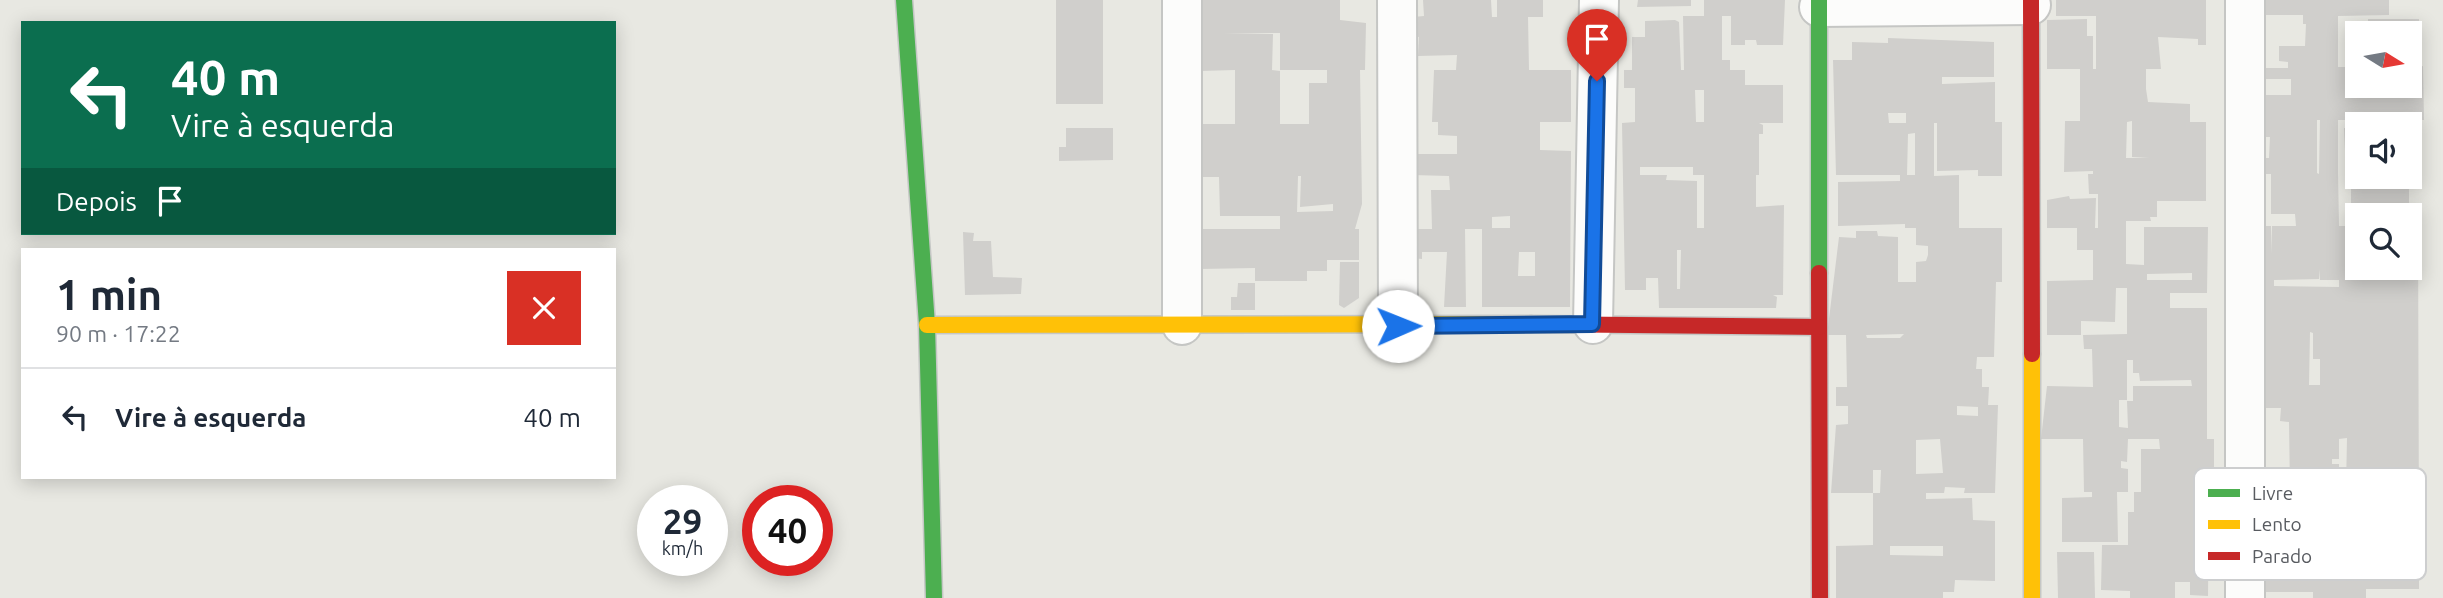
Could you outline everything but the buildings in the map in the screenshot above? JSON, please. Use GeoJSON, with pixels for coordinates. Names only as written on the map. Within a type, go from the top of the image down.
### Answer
{"type":"FeatureCollection","features":[{"type":"Feature","properties":{"kind":"street"},"geometry":{"type":"LineString","coordinates":[[904,0],[927,325],[934,598]]}},
{"type":"Feature","properties":{"kind":"street"},"geometry":{"type":"LineString","coordinates":[[1182,0],[1182,325]]}},
{"type":"Feature","properties":{"kind":"street"},"geometry":{"type":"LineString","coordinates":[[1397,0],[1398,326]]}},
{"type":"Feature","properties":{"kind":"street"},"geometry":{"type":"LineString","coordinates":[[1592,324],[1598,0]]}},
{"type":"Feature","properties":{"kind":"street"},"geometry":{"type":"LineString","coordinates":[[2245,0],[2245,468]]}},
{"type":"Feature","properties":{"kind":"street"},"geometry":{"type":"LineString","coordinates":[[1819,598],[1819,3],[2031,3],[2032,598]]}},
{"type":"Feature","properties":{"kind":"street"},"geometry":{"type":"LineString","coordinates":[[927,325],[1592,324],[1819,327]]}},
{"type":"Feature","properties":{"kind":"street"},"geometry":{"type":"LineString","coordinates":[[2245,580],[2245,598]]}},
{"type":"Feature","properties":{"kind":"traffic: fast"},"geometry":{"type":"LineString","coordinates":[[904,0],[927,325],[934,598]]}},
{"type":"Feature","properties":{"kind":"traffic: fast"},"geometry":{"type":"LineString","coordinates":[[1819,0],[1819,273]]}},
{"type":"Feature","properties":{"kind":"traffic: slow"},"geometry":{"type":"LineString","coordinates":[[927,325],[1531,324]]}},
{"type":"Feature","properties":{"kind":"traffic: slow"},"geometry":{"type":"LineString","coordinates":[[2032,354],[2032,598]]}},
{"type":"Feature","properties":{"kind":"traffic: jam"},"geometry":{"type":"LineString","coordinates":[[2031,0],[2032,354]]}},
{"type":"Feature","properties":{"kind":"traffic: jam"},"geometry":{"type":"LineString","coordinates":[[1819,273],[1820,598]]}},
{"type":"Feature","properties":{"kind":"traffic: jam"},"geometry":{"type":"LineString","coordinates":[[1531,324],[1819,327]]}},
{"type":"Feature","properties":{"kind":"route"},"geometry":{"type":"LineString","coordinates":[[1398,326],[1592,324],[1597,81]]}}]}
